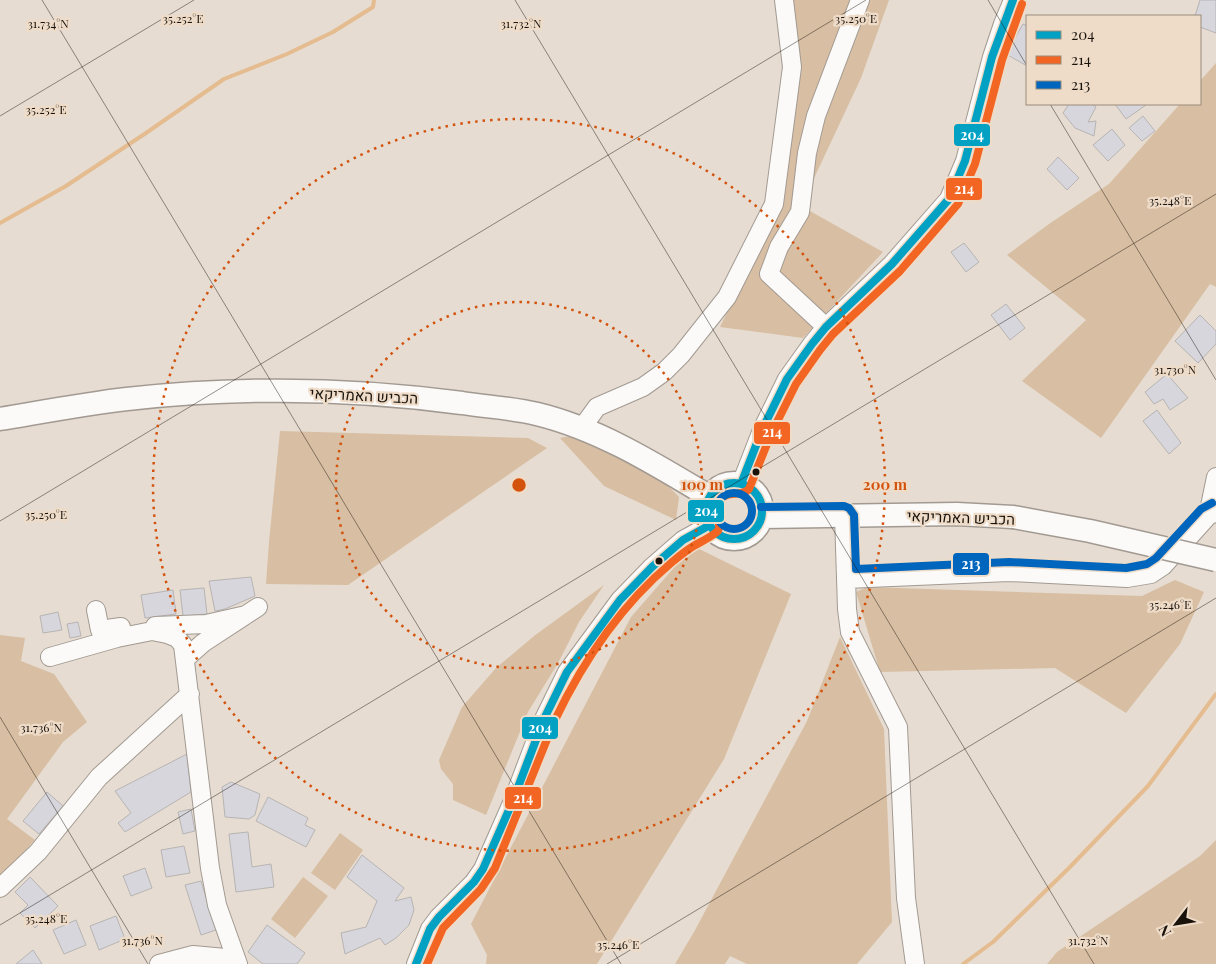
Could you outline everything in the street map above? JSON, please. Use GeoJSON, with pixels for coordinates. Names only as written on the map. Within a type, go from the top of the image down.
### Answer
{"type":"FeatureCollection","features":[{"type":"Feature","properties":{"kind":"main road","name":"הכביש האמריקאי"},"geometry":{"type":"LineString","coordinates":[[0,419],[127,399],[259,392],[330,392],[424,398],[536,414],[581,428],[608,439],[710,497]]}},
{"type":"Feature","properties":{"kind":"main road"},"geometry":{"type":"LineString","coordinates":[[741,484],[749,488],[759,500],[761,517],[751,533],[733,539],[724,537],[710,525],[706,511],[710,497],[723,485],[741,484]]}},
{"type":"Feature","properties":{"kind":"main road","name":"הכביש האמריקאי"},"geometry":{"type":"LineString","coordinates":[[761,517],[957,514],[1013,517],[1090,531],[1216,560]]}},
{"type":"Feature","properties":{"kind":"street"},"geometry":{"type":"LineString","coordinates":[[581,428],[597,407],[643,387],[664,372],[681,356],[727,297],[774,204],[792,68],[784,0]]}},
{"type":"Feature","properties":{"kind":"street"},"geometry":{"type":"LineString","coordinates":[[826,327],[769,274],[779,247],[800,212],[807,153],[816,116],[860,0]]}},
{"type":"Feature","properties":{"kind":"street"},"geometry":{"type":"LineString","coordinates":[[741,484],[762,430],[787,379],[826,327],[892,264],[949,199],[965,161],[992,57],[1002,24],[1013,0]]}},
{"type":"Feature","properties":{"kind":"street"},"geometry":{"type":"LineString","coordinates":[[846,579],[1009,572],[1127,578],[1151,574],[1163,566],[1212,514],[1216,477]]}},
{"type":"Feature","properties":{"kind":"street"},"geometry":{"type":"LineString","coordinates":[[844,516],[847,610],[850,632],[898,727],[906,898],[915,964]]}},
{"type":"Feature","properties":{"kind":"street"},"geometry":{"type":"LineString","coordinates":[[416,964],[430,929],[439,917],[474,882],[483,869],[512,803],[544,719],[567,672],[620,600],[652,567],[683,540],[710,525]]}},
{"type":"Feature","properties":{"kind":"street"},"geometry":{"type":"LineString","coordinates":[[96,610],[100,630],[138,626],[206,624],[252,611],[203,643],[185,659]]}},
{"type":"Feature","properties":{"kind":"street"},"geometry":{"type":"LineString","coordinates":[[50,657],[117,638],[152,631],[177,638],[183,645],[210,868],[217,905],[237,961],[193,955],[159,964]]}},
{"type":"Feature","properties":{"kind":"street"},"geometry":{"type":"LineString","coordinates":[[0,888],[38,852],[98,777],[190,694]]}},
{"type":"Feature","properties":{"kind":"shaded area"},"geometry":{"type":"Polygon","coordinates":[[[792,0],[889,0],[861,78],[801,206],[883,252],[803,338],[720,327],[779,206],[792,0]]]}},
{"type":"Feature","properties":{"kind":"shaded area"},"geometry":{"type":"Polygon","coordinates":[[[1216,63],[1216,287],[1210,284],[1101,438],[1022,381],[1086,320],[1007,255],[1109,184],[1179,105],[1201,105],[1201,80],[1216,63]]]}},
{"type":"Feature","properties":{"kind":"shaded area"},"geometry":{"type":"Polygon","coordinates":[[[612,428],[679,497],[676,520],[604,486],[560,438],[612,428]]]}},
{"type":"Feature","properties":{"kind":"shaded area"},"geometry":{"type":"Polygon","coordinates":[[[280,431],[528,438],[547,448],[348,585],[266,584],[280,431]]]}},
{"type":"Feature","properties":{"kind":"shaded area"},"geometry":{"type":"Polygon","coordinates":[[[693,546],[791,594],[724,759],[597,964],[486,964],[487,955],[471,924],[631,617],[693,546]]]}},
{"type":"Feature","properties":{"kind":"shaded area"},"geometry":{"type":"Polygon","coordinates":[[[1175,580],[1204,592],[1180,644],[1126,713],[1055,668],[880,672],[856,592],[867,587],[1142,596],[1175,580]]]}},
{"type":"Feature","properties":{"kind":"shaded area"},"geometry":{"type":"Polygon","coordinates":[[[604,585],[579,622],[558,663],[528,712],[486,815],[453,800],[453,784],[441,769],[439,760],[462,707],[496,668],[534,636],[604,585]]]}},
{"type":"Feature","properties":{"kind":"shaded area"},"geometry":{"type":"Polygon","coordinates":[[[0,635],[25,638],[21,661],[54,674],[87,722],[63,742],[7,819],[35,840],[0,877],[0,635]]]}},
{"type":"Feature","properties":{"kind":"shaded area"},"geometry":{"type":"Polygon","coordinates":[[[840,637],[884,729],[892,922],[857,964],[747,964],[730,956],[725,964],[675,964],[807,721],[840,637]]]}},
{"type":"Feature","properties":{"kind":"shaded area"},"geometry":{"type":"Polygon","coordinates":[[[340,833],[363,850],[335,890],[311,873],[340,833]]]}},
{"type":"Feature","properties":{"kind":"shaded area"},"geometry":{"type":"Polygon","coordinates":[[[1216,840],[1216,964],[1047,964],[1057,952],[1200,856],[1216,840]]]}},
{"type":"Feature","properties":{"kind":"shaded area"},"geometry":{"type":"Polygon","coordinates":[[[303,877],[328,896],[295,938],[271,919],[303,877]]]}},
{"type":"Feature","properties":{"kind":"building"},"geometry":{"type":"Polygon","coordinates":[[[1200,0],[1216,0],[1216,33],[1201,27],[1201,15],[1195,15],[1200,0]]]}},
{"type":"Feature","properties":{"kind":"building"},"geometry":{"type":"Polygon","coordinates":[[[1023,24],[1026,26],[1026,65],[1006,54],[1023,24]]]}},
{"type":"Feature","properties":{"kind":"building"},"geometry":{"type":"Polygon","coordinates":[[[1068,105],[1093,105],[1096,107],[1088,122],[1096,121],[1094,136],[1075,128],[1063,113],[1068,105]]]}},
{"type":"Feature","properties":{"kind":"building"},"geometry":{"type":"Polygon","coordinates":[[[1116,105],[1146,105],[1126,119],[1116,105]]]}},
{"type":"Feature","properties":{"kind":"building"},"geometry":{"type":"Polygon","coordinates":[[[1143,116],[1155,131],[1142,141],[1129,128],[1143,116]]]}},
{"type":"Feature","properties":{"kind":"building"},"geometry":{"type":"Polygon","coordinates":[[[1112,129],[1125,145],[1108,161],[1093,145],[1112,129]]]}},
{"type":"Feature","properties":{"kind":"building"},"geometry":{"type":"Polygon","coordinates":[[[1058,157],[1079,178],[1067,190],[1047,169],[1058,157]]]}},
{"type":"Feature","properties":{"kind":"building"},"geometry":{"type":"Polygon","coordinates":[[[964,243],[979,262],[966,272],[951,252],[964,243]]]}},
{"type":"Feature","properties":{"kind":"building"},"geometry":{"type":"Polygon","coordinates":[[[1006,304],[1025,328],[1010,340],[991,315],[1006,304]]]}},
{"type":"Feature","properties":{"kind":"building"},"geometry":{"type":"Polygon","coordinates":[[[1200,315],[1216,331],[1216,344],[1198,363],[1175,341],[1200,315]]]}},
{"type":"Feature","properties":{"kind":"building"},"geometry":{"type":"Polygon","coordinates":[[[1167,374],[1188,398],[1170,410],[1163,399],[1154,404],[1145,392],[1167,374]]]}},
{"type":"Feature","properties":{"kind":"building"},"geometry":{"type":"Polygon","coordinates":[[[1157,410],[1181,443],[1169,454],[1143,421],[1157,410]]]}},
{"type":"Feature","properties":{"kind":"building"},"geometry":{"type":"Polygon","coordinates":[[[251,577],[255,596],[225,609],[215,611],[209,581],[251,577]]]}},
{"type":"Feature","properties":{"kind":"building"},"geometry":{"type":"Polygon","coordinates":[[[204,588],[207,614],[183,616],[180,590],[204,588]]]}},
{"type":"Feature","properties":{"kind":"building"},"geometry":{"type":"Polygon","coordinates":[[[173,590],[176,614],[145,618],[141,595],[173,590]]]}},
{"type":"Feature","properties":{"kind":"building"},"geometry":{"type":"Polygon","coordinates":[[[58,612],[62,630],[43,633],[40,616],[58,612]]]}},
{"type":"Feature","properties":{"kind":"building"},"geometry":{"type":"Polygon","coordinates":[[[78,622],[81,636],[70,638],[67,624],[78,622]]]}},
{"type":"Feature","properties":{"kind":"building"},"geometry":{"type":"Polygon","coordinates":[[[187,754],[191,792],[125,832],[118,823],[131,813],[115,791],[187,754]]]}},
{"type":"Feature","properties":{"kind":"building"},"geometry":{"type":"Polygon","coordinates":[[[231,782],[260,794],[255,815],[249,819],[225,817],[222,787],[231,782]]]}},
{"type":"Feature","properties":{"kind":"building"},"geometry":{"type":"Polygon","coordinates":[[[47,792],[63,806],[39,834],[23,821],[47,792]]]}},
{"type":"Feature","properties":{"kind":"building"},"geometry":{"type":"Polygon","coordinates":[[[268,797],[308,818],[305,825],[315,830],[306,847],[256,821],[268,797]]]}},
{"type":"Feature","properties":{"kind":"building"},"geometry":{"type":"Polygon","coordinates":[[[191,809],[195,831],[183,834],[178,812],[191,809]]]}},
{"type":"Feature","properties":{"kind":"building"},"geometry":{"type":"Polygon","coordinates":[[[248,832],[252,867],[271,864],[274,887],[236,892],[229,834],[248,832]]]}},
{"type":"Feature","properties":{"kind":"building"},"geometry":{"type":"Polygon","coordinates":[[[184,846],[190,873],[166,877],[161,850],[184,846]]]}},
{"type":"Feature","properties":{"kind":"building"},"geometry":{"type":"Polygon","coordinates":[[[362,855],[404,888],[395,901],[411,897],[414,910],[409,925],[396,938],[385,945],[380,938],[345,954],[341,933],[366,927],[377,901],[347,877],[362,855]]]}},
{"type":"Feature","properties":{"kind":"building"},"geometry":{"type":"Polygon","coordinates":[[[145,868],[152,888],[131,896],[123,876],[145,868]]]}},
{"type":"Feature","properties":{"kind":"building"},"geometry":{"type":"Polygon","coordinates":[[[30,877],[58,906],[35,928],[20,913],[28,905],[15,892],[30,877]]]}},
{"type":"Feature","properties":{"kind":"building"},"geometry":{"type":"Polygon","coordinates":[[[201,881],[216,930],[201,935],[185,885],[201,881]]]}},
{"type":"Feature","properties":{"kind":"building"},"geometry":{"type":"Polygon","coordinates":[[[116,916],[125,939],[99,950],[90,926],[116,916]]]}},
{"type":"Feature","properties":{"kind":"building"},"geometry":{"type":"Polygon","coordinates":[[[76,920],[86,945],[64,954],[53,930],[76,920]]]}},
{"type":"Feature","properties":{"kind":"building"},"geometry":{"type":"Polygon","coordinates":[[[267,925],[305,953],[297,964],[263,964],[248,952],[267,925]]]}},
{"type":"Feature","properties":{"kind":"building"},"geometry":{"type":"Polygon","coordinates":[[[33,950],[42,964],[16,964],[33,950]]]}},
{"type":"Feature","properties":{"kind":"waterway"},"geometry":{"type":"LineString","coordinates":[[0,223],[66,186],[224,79],[287,54],[333,32],[373,7],[374,0]]}},
{"type":"Feature","properties":{"kind":"waterway"},"geometry":{"type":"LineString","coordinates":[[963,964],[993,942],[1069,868],[1148,786],[1216,694]]}},
{"type":"Feature","properties":{"kind":"transit line","name":"204"},"geometry":{"type":"LineString","coordinates":[[741,484],[762,430],[787,379],[812,344],[826,327],[892,264],[949,199],[965,161],[992,57],[1013,0]]}},
{"type":"Feature","properties":{"kind":"transit line","name":"214"},"geometry":{"type":"LineString","coordinates":[[427,964],[443,928],[481,889],[495,868],[554,722],[577,678],[604,636],[652,580],[683,553],[718,531],[717,505],[719,501],[726,495],[743,493],[749,489],[771,434],[796,384],[820,350],[833,334],[900,271],[958,204],[975,164],[1002,60],[1022,4]]}},
{"type":"Feature","properties":{"kind":"transit line","name":"204"},"geometry":{"type":"LineString","coordinates":[[734,483],[749,488],[757,496],[762,511],[757,526],[749,534],[734,539],[719,534],[711,526],[706,511],[711,496],[719,488],[734,483]]}},
{"type":"Feature","properties":{"kind":"transit line","name":"213"},"geometry":{"type":"LineString","coordinates":[[734,493],[746,499],[752,511],[746,523],[734,529],[722,523],[716,511],[722,499],[734,493]]}},
{"type":"Feature","properties":{"kind":"transit line","name":"213"},"geometry":{"type":"LineString","coordinates":[[761,507],[844,506],[849,508],[854,515],[856,569],[1009,562],[1126,568],[1147,564],[1156,558],[1201,509],[1212,503]]}},
{"type":"Feature","properties":{"kind":"transit line","name":"204"},"geometry":{"type":"LineString","coordinates":[[416,964],[430,929],[439,917],[474,882],[483,869],[512,803],[544,719],[567,672],[620,600],[652,567],[683,540],[710,525]]}}]}
